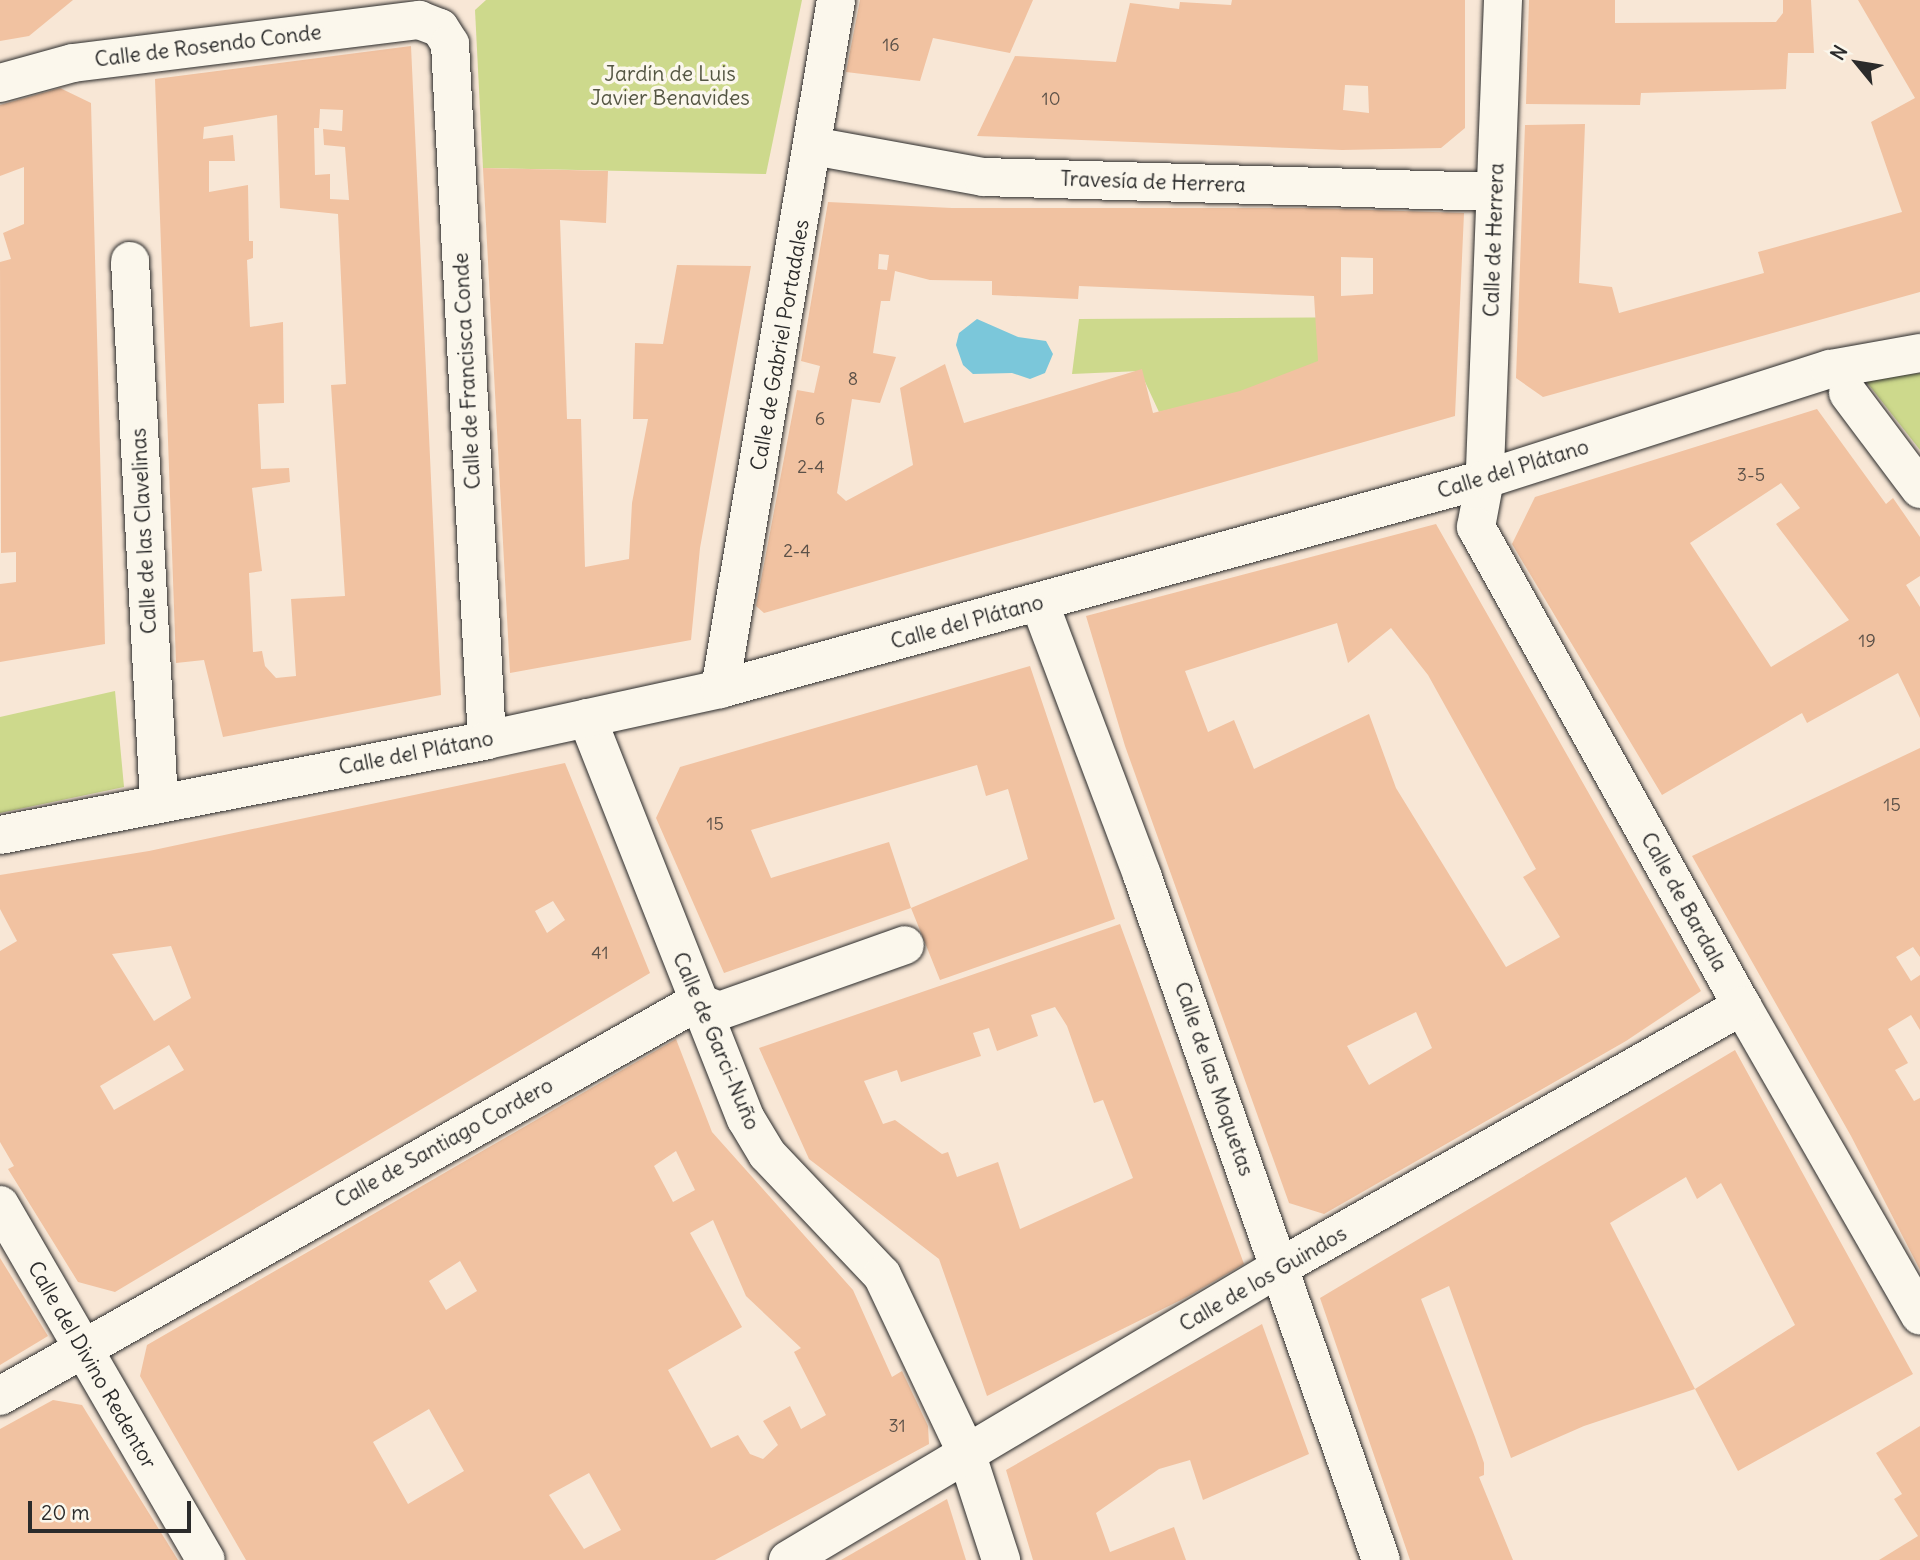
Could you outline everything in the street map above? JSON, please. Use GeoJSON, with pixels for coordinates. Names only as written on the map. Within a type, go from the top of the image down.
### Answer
{"type":"FeatureCollection","features":[{"type":"Feature","properties":{"kind":"street","name":"Calle de Gabriel Portadales"},"geometry":{"type":"LineString","coordinates":[[720,689],[836,0]]}},
{"type":"Feature","properties":{"kind":"street","name":"Calle de Herrera"},"geometry":{"type":"LineString","coordinates":[[1485,479],[1503,0]]}},
{"type":"Feature","properties":{"kind":"street","name":"Calle de Rosendo Conde"},"geometry":{"type":"LineString","coordinates":[[0,83],[73,63],[419,20]]}},
{"type":"Feature","properties":{"kind":"street","name":"Calle de Francisca Conde"},"geometry":{"type":"LineString","coordinates":[[419,20],[440,28],[450,44],[487,740]]}},
{"type":"Feature","properties":{"kind":"street","name":"Travesía de Herrera"},"geometry":{"type":"LineString","coordinates":[[813,145],[983,177],[1495,192]]}},
{"type":"Feature","properties":{"kind":"street","name":"Calle de las Clavelinas"},"geometry":{"type":"LineString","coordinates":[[130,261],[159,801]]}},
{"type":"Feature","properties":{"kind":"street","name":"Calle del Plátano"},"geometry":{"type":"LineString","coordinates":[[0,835],[159,801],[487,740],[720,689],[1485,479],[1830,369],[1920,352]]}},
{"type":"Feature","properties":{"kind":"street"},"geometry":{"type":"LineString","coordinates":[[1847,393],[1920,489]]}},
{"type":"Feature","properties":{"kind":"street","name":"Calle de Bardala"},"geometry":{"type":"LineString","coordinates":[[1485,479],[1476,527],[1742,1006],[1920,1316]]}},
{"type":"Feature","properties":{"kind":"street","name":"Calle de las Moquetas"},"geometry":{"type":"LineString","coordinates":[[1039,602],[1142,875],[1381,1560]]}},
{"type":"Feature","properties":{"kind":"street","name":"Calle de Garci-Nuño"},"geometry":{"type":"LineString","coordinates":[[587,718],[697,1002],[746,1119],[767,1154],[882,1275],[966,1452],[1000,1560]]}},
{"type":"Feature","properties":{"kind":"street"},"geometry":{"type":"LineString","coordinates":[[697,1002],[719,1011],[905,945]]}},
{"type":"Feature","properties":{"kind":"street","name":"Calle de Santiago Cordero"},"geometry":{"type":"LineString","coordinates":[[0,1396],[80,1346],[697,1002]]}},
{"type":"Feature","properties":{"kind":"street","name":"Calle de los Guindos"},"geometry":{"type":"LineString","coordinates":[[788,1560],[1280,1267],[1742,1006]]}},
{"type":"Feature","properties":{"kind":"street","name":"Calle del Divino Redentor"},"geometry":{"type":"LineString","coordinates":[[0,1205],[206,1560]]}},
{"type":"Feature","properties":{"kind":"green space","name":"Jardín de Luis Javier Benavides"},"geometry":{"type":"Polygon","coordinates":[[[486,0],[802,0],[766,174],[483,168],[475,10],[486,0]]]}},
{"type":"Feature","properties":{"kind":"green space"},"geometry":{"type":"Polygon","coordinates":[[[1395,317],[1393,355],[1159,412],[1140,371],[1072,374],[1079,319],[1395,317]]]}},
{"type":"Feature","properties":{"kind":"green space"},"geometry":{"type":"Polygon","coordinates":[[[1920,373],[1920,450],[1865,380],[1920,373]]]}},
{"type":"Feature","properties":{"kind":"green space"},"geometry":{"type":"Polygon","coordinates":[[[115,691],[124,787],[0,813],[0,717],[115,691]]]}},
{"type":"Feature","properties":{"kind":"water"},"geometry":{"type":"Polygon","coordinates":[[[977,319],[1018,337],[1046,341],[1053,354],[1045,373],[1030,379],[1012,373],[973,374],[963,365],[956,345],[959,333],[977,319]]]}},
{"type":"Feature","properties":{"kind":"building"},"geometry":{"type":"Polygon","coordinates":[[[0,0],[73,0],[29,36],[0,41],[0,0]]]}},
{"type":"Feature","properties":{"kind":"building"},"geometry":{"type":"Polygon","coordinates":[[[860,0],[1033,0],[1010,53],[933,38],[920,81],[846,72],[860,0]]]}},
{"type":"Feature","properties":{"kind":"building"},"geometry":{"type":"Polygon","coordinates":[[[1232,0],[1465,0],[1465,128],[1441,148],[1342,150],[977,136],[1015,56],[1116,62],[1130,3],[1179,9],[1180,2],[1231,5],[1232,0]],[[1345,85],[1343,110],[1369,113],[1368,86],[1345,85]]]}},
{"type":"Feature","properties":{"kind":"building"},"geometry":{"type":"Polygon","coordinates":[[[1529,0],[1615,0],[1615,23],[1776,22],[1783,13],[1783,0],[1811,0],[1814,53],[1788,53],[1786,89],[1641,93],[1640,105],[1526,104],[1529,0]]]}},
{"type":"Feature","properties":{"kind":"building"},"geometry":{"type":"Polygon","coordinates":[[[1858,0],[1920,0],[1920,292],[1543,397],[1516,378],[1525,125],[1585,124],[1579,283],[1612,287],[1619,313],[1764,273],[1758,252],[1902,212],[1871,122],[1915,98],[1858,0]]]}},
{"type":"Feature","properties":{"kind":"building"},"geometry":{"type":"Polygon","coordinates":[[[411,46],[441,695],[223,737],[204,660],[176,663],[155,79],[411,46]],[[320,109],[319,128],[314,128],[315,175],[330,174],[330,199],[349,200],[345,147],[324,145],[323,129],[342,131],[343,110],[320,109]],[[277,115],[204,127],[203,139],[233,135],[235,161],[209,161],[209,192],[248,185],[249,241],[253,241],[253,258],[247,260],[250,327],[283,322],[284,403],[258,404],[261,469],[289,468],[290,482],[252,488],[262,571],[249,573],[253,652],[262,651],[265,666],[276,678],[296,676],[291,599],[345,596],[331,385],[346,384],[338,214],[280,208],[277,115]]]}},
{"type":"Feature","properties":{"kind":"building"},"geometry":{"type":"Polygon","coordinates":[[[60,88],[91,103],[105,644],[0,662],[0,584],[16,582],[16,552],[1,553],[0,262],[11,259],[3,233],[24,224],[24,167],[0,176],[0,105],[60,88]]]}},
{"type":"Feature","properties":{"kind":"building"},"geometry":{"type":"Polygon","coordinates":[[[483,168],[608,171],[606,223],[560,220],[567,419],[581,419],[585,567],[629,559],[632,503],[648,419],[633,419],[635,343],[663,344],[677,265],[751,266],[700,548],[691,640],[510,673],[483,168]]]}},
{"type":"Feature","properties":{"kind":"building"},"geometry":{"type":"Polygon","coordinates":[[[828,202],[952,208],[1311,208],[1464,213],[1455,416],[764,613],[756,606],[797,390],[814,393],[820,366],[801,361],[828,202]],[[879,254],[878,269],[887,270],[889,255],[879,254]],[[1341,257],[1341,296],[1373,294],[1373,258],[1341,257]],[[895,271],[890,301],[881,301],[873,353],[896,357],[880,403],[852,399],[837,493],[846,501],[913,465],[900,388],[945,364],[964,423],[1142,369],[1153,413],[1240,391],[1318,361],[1314,296],[1079,286],[1078,299],[992,295],[992,281],[930,280],[895,271]]]}},
{"type":"Feature","properties":{"kind":"building"},"geometry":{"type":"Polygon","coordinates":[[[1817,409],[1886,504],[1893,498],[1920,537],[1920,576],[1906,585],[1920,607],[1920,718],[1898,673],[1807,723],[1802,713],[1662,795],[1512,544],[1535,497],[1817,409]],[[1781,483],[1690,543],[1771,667],[1849,620],[1776,524],[1800,508],[1781,483]]]}},
{"type":"Feature","properties":{"kind":"building"},"geometry":{"type":"Polygon","coordinates":[[[1436,524],[1701,991],[1626,1041],[1324,1214],[1289,1203],[1125,746],[1086,616],[1436,524]],[[1337,623],[1185,671],[1208,732],[1234,720],[1254,769],[1369,714],[1396,788],[1506,967],[1560,937],[1523,877],[1536,869],[1428,675],[1391,628],[1348,663],[1337,623]],[[1416,1012],[1347,1046],[1369,1085],[1432,1048],[1416,1012]]]}},
{"type":"Feature","properties":{"kind":"building"},"geometry":{"type":"Polygon","coordinates":[[[1030,666],[1115,919],[940,980],[911,908],[724,973],[656,818],[680,767],[1030,666]],[[977,765],[751,830],[771,878],[889,842],[911,908],[1028,859],[1008,789],[986,796],[977,765]]]}},
{"type":"Feature","properties":{"kind":"building"},"geometry":{"type":"Polygon","coordinates":[[[1920,748],[1920,957],[1913,947],[1896,957],[1911,981],[1920,975],[1920,1030],[1911,1015],[1888,1029],[1908,1063],[1895,1070],[1914,1101],[1920,1098],[1920,1270],[1851,1136],[1692,856],[1920,748]]]}},
{"type":"Feature","properties":{"kind":"building"},"geometry":{"type":"Polygon","coordinates":[[[565,763],[650,973],[115,1292],[78,1282],[8,1169],[14,1166],[0,1142],[0,951],[17,941],[0,909],[0,875],[149,851],[565,763]],[[553,901],[535,911],[547,933],[565,920],[553,901]],[[171,946],[112,954],[154,1021],[191,998],[171,946]],[[169,1045],[100,1086],[114,1110],[184,1070],[169,1045]]]}},
{"type":"Feature","properties":{"kind":"building"},"geometry":{"type":"Polygon","coordinates":[[[1120,924],[1244,1264],[1187,1297],[987,1396],[939,1259],[809,1159],[759,1048],[1120,924]],[[1055,1007],[1031,1015],[1038,1036],[997,1051],[989,1028],[973,1033],[981,1056],[901,1082],[897,1070],[864,1081],[883,1124],[895,1120],[942,1154],[948,1152],[957,1177],[998,1162],[1020,1229],[1133,1178],[1103,1100],[1094,1103],[1067,1026],[1055,1007]]]}},
{"type":"Feature","properties":{"kind":"building"},"geometry":{"type":"Polygon","coordinates":[[[676,1039],[712,1132],[853,1290],[892,1377],[902,1371],[928,1426],[929,1444],[715,1560],[246,1560],[140,1376],[147,1345],[676,1039]],[[676,1151],[654,1166],[673,1202],[695,1190],[676,1151]],[[713,1220],[690,1233],[742,1327],[668,1370],[711,1448],[738,1435],[750,1454],[763,1459],[778,1445],[763,1421],[790,1406],[801,1429],[826,1415],[794,1352],[801,1348],[746,1296],[713,1220]],[[460,1261],[429,1281],[446,1310],[477,1291],[460,1261]],[[429,1409],[373,1442],[408,1504],[464,1471],[429,1409]],[[589,1473],[549,1495],[584,1549],[621,1530],[589,1473]]]}},
{"type":"Feature","properties":{"kind":"building"},"geometry":{"type":"Polygon","coordinates":[[[1735,1050],[1913,1374],[1738,1471],[1695,1389],[1584,1426],[1511,1458],[1449,1286],[1421,1299],[1475,1437],[1484,1463],[1484,1475],[1479,1477],[1513,1560],[1410,1560],[1320,1298],[1735,1050]],[[1686,1177],[1610,1223],[1695,1389],[1795,1325],[1721,1183],[1697,1199],[1686,1177]]]}},
{"type":"Feature","properties":{"kind":"building"},"geometry":{"type":"Polygon","coordinates":[[[0,1258],[48,1336],[0,1365],[0,1258]]]}},
{"type":"Feature","properties":{"kind":"building"},"geometry":{"type":"Polygon","coordinates":[[[1262,1324],[1309,1454],[1203,1500],[1190,1460],[1159,1469],[1096,1513],[1110,1552],[1174,1527],[1186,1560],[1033,1560],[1006,1470],[1262,1324]]]}},
{"type":"Feature","properties":{"kind":"building"},"geometry":{"type":"Polygon","coordinates":[[[53,1400],[82,1405],[178,1560],[0,1560],[0,1429],[53,1400]]]}},
{"type":"Feature","properties":{"kind":"building"},"geometry":{"type":"Polygon","coordinates":[[[1920,1426],[1920,1560],[1879,1560],[1918,1536],[1894,1499],[1902,1494],[1876,1453],[1920,1426]]]}},
{"type":"Feature","properties":{"kind":"building"},"geometry":{"type":"Polygon","coordinates":[[[947,1499],[966,1560],[841,1560],[947,1499]]]}}]}
